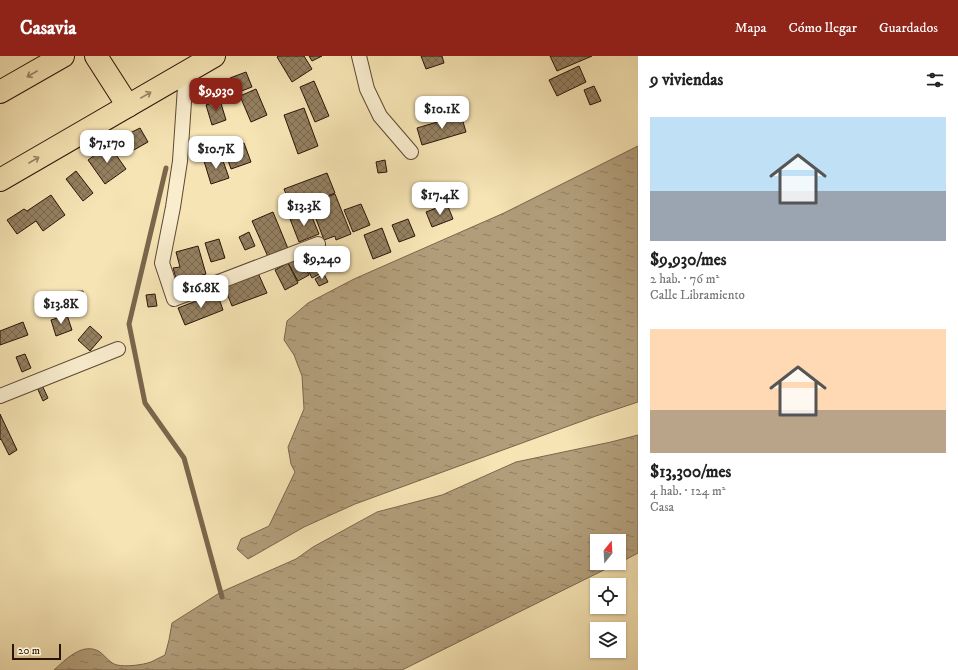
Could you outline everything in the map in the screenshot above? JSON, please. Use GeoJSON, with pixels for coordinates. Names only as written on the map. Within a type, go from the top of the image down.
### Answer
{"type":"FeatureCollection","features":[{"type":"Feature","properties":{"kind":"highway"},"geometry":{"type":"LineString","coordinates":[[0,92],[64,56]]}},
{"type":"Feature","properties":{"kind":"highway"},"geometry":{"type":"LineString","coordinates":[[96,56],[128,106]]}},
{"type":"Feature","properties":{"kind":"highway"},"geometry":{"type":"LineString","coordinates":[[0,180],[201,62]]}},
{"type":"Feature","properties":{"kind":"street"},"geometry":{"type":"LineString","coordinates":[[358,56],[368,89],[380,116],[411,152]]}},
{"type":"Feature","properties":{"kind":"street"},"geometry":{"type":"LineString","coordinates":[[201,62],[180,161],[162,263],[174,300],[318,244]]}},
{"type":"Feature","properties":{"kind":"street"},"geometry":{"type":"LineString","coordinates":[[0,396],[118,349]]}},
{"type":"Feature","properties":{"kind":"water"},"geometry":{"type":"Polygon","coordinates":[[[638,146],[638,402],[355,504],[304,527],[248,559],[237,549],[241,539],[269,526],[295,472],[291,464],[288,447],[304,409],[302,376],[294,355],[284,340],[287,321],[308,303],[354,279],[504,213],[638,146]]]}},
{"type":"Feature","properties":{"kind":"water"},"geometry":{"type":"Polygon","coordinates":[[[638,435],[638,553],[626,559],[626,534],[590,534],[590,570],[604,570],[402,670],[54,670],[63,661],[75,653],[87,649],[94,649],[100,652],[110,662],[117,665],[125,666],[151,662],[165,655],[172,623],[221,592],[296,559],[313,547],[377,512],[442,495],[516,462],[638,435]]]}},
{"type":"Feature","properties":{"kind":"building"},"geometry":{"type":"Polygon","coordinates":[[[304,56],[312,69],[292,82],[277,57],[304,56]]]}},
{"type":"Feature","properties":{"kind":"building"},"geometry":{"type":"Polygon","coordinates":[[[309,56],[322,56],[312,61],[309,56]]]}},
{"type":"Feature","properties":{"kind":"building"},"geometry":{"type":"Polygon","coordinates":[[[421,56],[442,56],[444,63],[426,69],[421,56]]]}},
{"type":"Feature","properties":{"kind":"building"},"geometry":{"type":"Polygon","coordinates":[[[550,56],[592,56],[557,71],[550,56]]]}},
{"type":"Feature","properties":{"kind":"building"},"geometry":{"type":"Polygon","coordinates":[[[579,66],[586,82],[557,96],[549,80],[579,66]]]}},
{"type":"Feature","properties":{"kind":"building"},"geometry":{"type":"Polygon","coordinates":[[[246,72],[252,87],[236,93],[230,78],[246,72]]]}},
{"type":"Feature","properties":{"kind":"building"},"geometry":{"type":"Polygon","coordinates":[[[314,81],[329,116],[315,122],[300,87],[314,81]]]}},
{"type":"Feature","properties":{"kind":"building"},"geometry":{"type":"Polygon","coordinates":[[[594,86],[601,101],[590,105],[584,90],[594,86]]]}},
{"type":"Feature","properties":{"kind":"building"},"geometry":{"type":"Polygon","coordinates":[[[256,89],[267,115],[251,122],[240,96],[256,89]]]}},
{"type":"Feature","properties":{"kind":"building"},"geometry":{"type":"Polygon","coordinates":[[[434,99],[438,113],[424,117],[420,103],[434,99]]]}},
{"type":"Feature","properties":{"kind":"building"},"geometry":{"type":"Polygon","coordinates":[[[220,100],[226,120],[212,125],[206,105],[220,100]]]}},
{"type":"Feature","properties":{"kind":"building"},"geometry":{"type":"Polygon","coordinates":[[[304,108],[318,146],[298,154],[284,115],[304,108]]]}},
{"type":"Feature","properties":{"kind":"building"},"geometry":{"type":"Polygon","coordinates":[[[461,115],[466,132],[422,145],[417,128],[461,115]]]}},
{"type":"Feature","properties":{"kind":"building"},"geometry":{"type":"Polygon","coordinates":[[[140,128],[148,142],[132,151],[124,136],[140,128]]]}},
{"type":"Feature","properties":{"kind":"building"},"geometry":{"type":"Polygon","coordinates":[[[244,143],[251,162],[231,169],[224,149],[244,143]]]}},
{"type":"Feature","properties":{"kind":"building"},"geometry":{"type":"Polygon","coordinates":[[[109,145],[126,169],[105,184],[88,160],[109,145]]]}},
{"type":"Feature","properties":{"kind":"building"},"geometry":{"type":"Polygon","coordinates":[[[221,155],[229,178],[211,184],[204,161],[221,155]]]}},
{"type":"Feature","properties":{"kind":"building"},"geometry":{"type":"Polygon","coordinates":[[[385,160],[387,172],[378,173],[376,162],[385,160]]]}},
{"type":"Feature","properties":{"kind":"building"},"geometry":{"type":"Polygon","coordinates":[[[76,171],[93,193],[83,201],[66,179],[76,171]]]}},
{"type":"Feature","properties":{"kind":"building"},"geometry":{"type":"Polygon","coordinates":[[[327,173],[335,193],[292,209],[284,189],[327,173]]]}},
{"type":"Feature","properties":{"kind":"building"},"geometry":{"type":"Polygon","coordinates":[[[335,194],[351,234],[336,240],[335,236],[324,240],[310,203],[335,194]]]}},
{"type":"Feature","properties":{"kind":"building"},"geometry":{"type":"Polygon","coordinates":[[[51,195],[65,215],[43,231],[36,221],[17,234],[7,220],[24,209],[27,211],[51,195]]]}},
{"type":"Feature","properties":{"kind":"building"},"geometry":{"type":"Polygon","coordinates":[[[361,204],[370,225],[353,232],[344,210],[361,204]]]}},
{"type":"Feature","properties":{"kind":"building"},"geometry":{"type":"Polygon","coordinates":[[[447,204],[453,219],[432,227],[426,212],[447,204]]]}},
{"type":"Feature","properties":{"kind":"building"},"geometry":{"type":"Polygon","coordinates":[[[273,212],[289,251],[269,259],[252,221],[273,212]]]}},
{"type":"Feature","properties":{"kind":"building"},"geometry":{"type":"Polygon","coordinates":[[[310,212],[319,234],[299,242],[290,219],[310,212]]]}},
{"type":"Feature","properties":{"kind":"building"},"geometry":{"type":"Polygon","coordinates":[[[408,219],[415,236],[399,242],[392,225],[408,219]]]}},
{"type":"Feature","properties":{"kind":"building"},"geometry":{"type":"Polygon","coordinates":[[[382,228],[391,252],[373,259],[364,235],[382,228]]]}},
{"type":"Feature","properties":{"kind":"building"},"geometry":{"type":"Polygon","coordinates":[[[249,232],[255,246],[245,250],[239,237],[249,232]]]}},
{"type":"Feature","properties":{"kind":"building"},"geometry":{"type":"Polygon","coordinates":[[[219,239],[225,258],[211,262],[205,243],[219,239]]]}},
{"type":"Feature","properties":{"kind":"building"},"geometry":{"type":"Polygon","coordinates":[[[198,246],[206,274],[177,282],[173,268],[180,267],[176,252],[198,246]]]}},
{"type":"Feature","properties":{"kind":"building"},"geometry":{"type":"Polygon","coordinates":[[[322,246],[333,267],[312,278],[301,257],[322,246]]]}},
{"type":"Feature","properties":{"kind":"building"},"geometry":{"type":"Polygon","coordinates":[[[300,257],[309,275],[298,281],[288,263],[300,257]]]}},
{"type":"Feature","properties":{"kind":"building"},"geometry":{"type":"Polygon","coordinates":[[[288,263],[298,283],[285,290],[275,270],[288,263]]]}},
{"type":"Feature","properties":{"kind":"building"},"geometry":{"type":"Polygon","coordinates":[[[258,273],[267,293],[232,306],[224,286],[258,273]]]}},
{"type":"Feature","properties":{"kind":"building"},"geometry":{"type":"Polygon","coordinates":[[[324,274],[328,282],[319,286],[315,279],[324,274]]]}},
{"type":"Feature","properties":{"kind":"building"},"geometry":{"type":"Polygon","coordinates":[[[83,291],[84,306],[69,307],[68,292],[83,291]]]}},
{"type":"Feature","properties":{"kind":"building"},"geometry":{"type":"Polygon","coordinates":[[[217,293],[223,310],[185,325],[178,308],[217,293]]]}},
{"type":"Feature","properties":{"kind":"building"},"geometry":{"type":"Polygon","coordinates":[[[155,294],[157,306],[148,307],[146,295],[155,294]]]}},
{"type":"Feature","properties":{"kind":"building"},"geometry":{"type":"Polygon","coordinates":[[[67,315],[72,330],[56,336],[51,320],[67,315]]]}},
{"type":"Feature","properties":{"kind":"building"},"geometry":{"type":"Polygon","coordinates":[[[23,322],[28,335],[0,345],[0,331],[23,322]]]}},
{"type":"Feature","properties":{"kind":"building"},"geometry":{"type":"Polygon","coordinates":[[[90,326],[102,337],[90,351],[78,340],[90,326]]]}},
{"type":"Feature","properties":{"kind":"building"},"geometry":{"type":"Polygon","coordinates":[[[25,354],[31,368],[22,372],[16,357],[25,354]]]}},
{"type":"Feature","properties":{"kind":"building"},"geometry":{"type":"Polygon","coordinates":[[[41,383],[48,398],[43,401],[36,385],[41,383]]]}},
{"type":"Feature","properties":{"kind":"building"},"geometry":{"type":"Polygon","coordinates":[[[0,414],[17,450],[9,455],[1,439],[0,440],[0,414]]]}},
{"type":"Feature","properties":{"kind":"waterway"},"geometry":{"type":"LineString","coordinates":[[166,168],[129,324],[145,403],[184,458],[222,597]]}}]}
